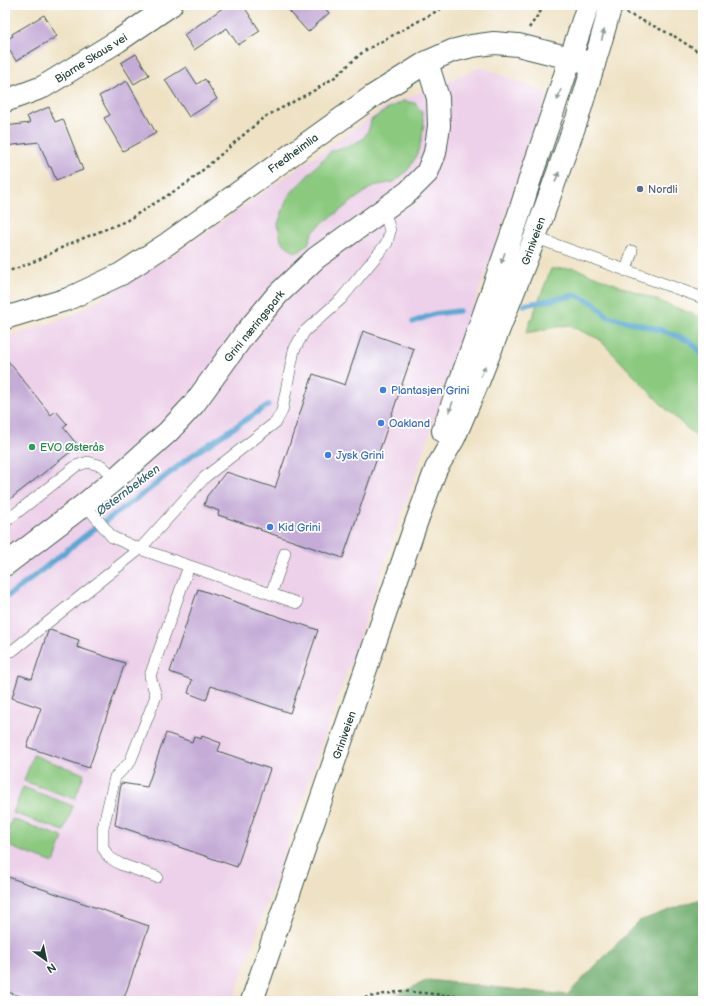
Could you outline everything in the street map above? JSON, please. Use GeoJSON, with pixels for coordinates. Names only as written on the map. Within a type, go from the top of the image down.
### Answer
{"type":"FeatureCollection","features":[{"type":"Feature","properties":{"kind":"street","name":"Bjarne Skaus vei"},"geometry":{"type":"LineString","coordinates":[[5,101],[43,87],[118,41],[171,5]]}},
{"type":"Feature","properties":{"kind":"street","name":"Griniveien"},"geometry":{"type":"LineString","coordinates":[[436,469],[441,437],[519,217],[526,190],[588,5]]}},
{"type":"Feature","properties":{"kind":"street","name":"Griniveien"},"geometry":{"type":"LineString","coordinates":[[252,1001],[402,563],[436,469],[454,438],[478,382],[535,238],[568,145],[594,64],[610,5]]}},
{"type":"Feature","properties":{"kind":"street","name":"Fredheimlia"},"geometry":{"type":"LineString","coordinates":[[5,318],[68,299],[121,274],[167,244],[373,96],[427,62],[452,51],[494,43],[518,45],[594,64]]}},
{"type":"Feature","properties":{"kind":"street","name":"Grini næringspark"},"geometry":{"type":"LineString","coordinates":[[5,565],[91,511],[115,479],[168,432],[194,404],[244,335],[277,295],[316,258],[408,192],[427,173],[435,153],[439,126],[438,98],[427,62]]}},
{"type":"Feature","properties":{"kind":"lane"},"geometry":{"type":"LineString","coordinates":[[12,650],[140,549],[205,477],[276,422],[282,411],[294,350],[304,332],[341,299],[388,243],[390,231],[384,209]]}},
{"type":"Feature","properties":{"kind":"lane"},"geometry":{"type":"LineString","coordinates":[[513,231],[703,298]]}},
{"type":"Feature","properties":{"kind":"lane"},"geometry":{"type":"LineString","coordinates":[[626,271],[632,251]]}},
{"type":"Feature","properties":{"kind":"lane"},"geometry":{"type":"LineString","coordinates":[[5,522],[76,466],[88,462],[102,466],[115,479]]}},
{"type":"Feature","properties":{"kind":"lane"},"geometry":{"type":"LineString","coordinates":[[91,511],[112,537],[140,549],[298,603]]}},
{"type":"Feature","properties":{"kind":"lane"},"geometry":{"type":"LineString","coordinates":[[271,594],[285,553]]}},
{"type":"Feature","properties":{"kind":"lane"},"geometry":{"type":"LineString","coordinates":[[157,877],[120,864],[109,857],[103,848],[103,828],[115,777],[130,762],[156,696],[150,676],[189,566]]}},
{"type":"Feature","properties":{"kind":"path"},"geometry":{"type":"LineString","coordinates":[[5,272],[40,259],[69,244],[126,221],[189,182],[263,118],[315,90],[335,76],[364,51],[448,5]]}},
{"type":"Feature","properties":{"kind":"path"},"geometry":{"type":"LineString","coordinates":[[518,45],[545,5]]}},
{"type":"Feature","properties":{"kind":"path"},"geometry":{"type":"LineString","coordinates":[[610,5],[674,36],[703,55]]}},
{"type":"Feature","properties":{"kind":"path"},"geometry":{"type":"LineString","coordinates":[[353,1001],[402,990],[466,996],[481,1001]]}},
{"type":"Feature","properties":{"kind":"shaded area"},"geometry":{"type":"Polygon","coordinates":[[[482,67],[548,93],[233,1001],[5,1001],[5,338],[71,316],[175,254],[388,105],[482,67]]]}},
{"type":"Feature","properties":{"kind":"green space"},"geometry":{"type":"Polygon","coordinates":[[[403,101],[415,103],[422,112],[424,124],[421,142],[416,157],[407,171],[394,182],[373,186],[323,223],[313,232],[308,244],[300,251],[294,252],[281,241],[278,224],[288,196],[331,151],[363,139],[369,129],[371,120],[403,101]]]}},
{"type":"Feature","properties":{"kind":"green space"},"geometry":{"type":"Polygon","coordinates":[[[574,268],[703,318],[703,443],[664,407],[599,339],[568,325],[526,333],[551,269],[574,268]]]}},
{"type":"Feature","properties":{"kind":"green space"},"geometry":{"type":"Polygon","coordinates":[[[33,755],[84,774],[75,799],[24,781],[33,755]]]}},
{"type":"Feature","properties":{"kind":"green space"},"geometry":{"type":"Polygon","coordinates":[[[23,787],[73,806],[64,831],[13,813],[23,787]]]}},
{"type":"Feature","properties":{"kind":"green space"},"geometry":{"type":"Polygon","coordinates":[[[12,819],[63,837],[54,863],[5,845],[5,840],[12,819]]]}},
{"type":"Feature","properties":{"kind":"green space"},"geometry":{"type":"Polygon","coordinates":[[[703,898],[703,1001],[383,1001],[428,980],[567,995],[639,921],[703,898]]]}},
{"type":"Feature","properties":{"kind":"building"},"geometry":{"type":"Polygon","coordinates":[[[227,5],[243,5],[260,31],[238,45],[227,28],[194,50],[184,35],[227,5]]]}},
{"type":"Feature","properties":{"kind":"building"},"geometry":{"type":"Polygon","coordinates":[[[284,5],[322,5],[329,13],[308,32],[284,5]]]}},
{"type":"Feature","properties":{"kind":"building"},"geometry":{"type":"Polygon","coordinates":[[[44,15],[57,36],[16,61],[5,43],[5,40],[13,36],[12,34],[44,15]]]}},
{"type":"Feature","properties":{"kind":"building"},"geometry":{"type":"Polygon","coordinates":[[[136,54],[149,75],[134,84],[121,63],[136,54]]]}},
{"type":"Feature","properties":{"kind":"building"},"geometry":{"type":"Polygon","coordinates":[[[186,67],[197,84],[205,79],[217,99],[189,117],[165,80],[186,67]]]}},
{"type":"Feature","properties":{"kind":"building"},"geometry":{"type":"Polygon","coordinates":[[[127,81],[156,133],[123,151],[104,118],[110,115],[99,96],[127,81]]]}},
{"type":"Feature","properties":{"kind":"building"},"geometry":{"type":"Polygon","coordinates":[[[49,107],[55,122],[63,119],[83,170],[56,180],[39,142],[5,146],[5,126],[30,123],[27,116],[49,107]]]}},
{"type":"Feature","properties":{"kind":"building"},"geometry":{"type":"Polygon","coordinates":[[[363,331],[414,349],[343,558],[218,515],[219,511],[204,505],[207,496],[226,472],[275,488],[313,374],[345,385],[363,331]]]}},
{"type":"Feature","properties":{"kind":"building"},"geometry":{"type":"Polygon","coordinates":[[[5,357],[51,415],[56,411],[67,424],[63,427],[78,446],[5,503],[5,357]]]}},
{"type":"Feature","properties":{"kind":"building"},"geometry":{"type":"Polygon","coordinates":[[[198,589],[318,630],[290,713],[211,686],[206,700],[188,693],[192,680],[170,672],[198,589]]]}},
{"type":"Feature","properties":{"kind":"building"},"geometry":{"type":"Polygon","coordinates":[[[50,630],[79,640],[77,647],[125,663],[89,768],[27,747],[41,708],[12,698],[19,675],[32,679],[48,631],[50,630]]]}},
{"type":"Feature","properties":{"kind":"building"},"geometry":{"type":"Polygon","coordinates":[[[166,733],[192,742],[194,736],[201,739],[202,736],[221,743],[218,751],[270,769],[237,867],[115,825],[121,783],[147,787],[166,733]]]}},
{"type":"Feature","properties":{"kind":"building"},"geometry":{"type":"Polygon","coordinates":[[[5,876],[149,926],[123,1001],[35,1001],[5,991],[5,876]]]}},
{"type":"Feature","properties":{"kind":"waterway","name":"Østernbekken"},"geometry":{"type":"LineString","coordinates":[[524,305],[576,295],[594,303],[607,316],[661,330],[690,341],[703,355]]}},
{"type":"Feature","properties":{"kind":"waterway","name":"Østernbekken"},"geometry":{"type":"LineString","coordinates":[[413,322],[434,314],[459,311]]}},
{"type":"Feature","properties":{"kind":"waterway","name":"Østernbekken"},"geometry":{"type":"LineString","coordinates":[[5,598],[191,456],[268,405]]}},
{"type":"Feature","properties":{"kind":"place","name":"Nordli"},"geometry":{"type":"Point","coordinates":[640,189]}},
{"type":"Feature","properties":{"kind":"place","name":"Plantasjen Grini"},"geometry":{"type":"Point","coordinates":[383,390]}},
{"type":"Feature","properties":{"kind":"place","name":"Oakland"},"geometry":{"type":"Point","coordinates":[381,423]}},
{"type":"Feature","properties":{"kind":"place","name":"EVO Østerås"},"geometry":{"type":"Point","coordinates":[32,447]}},
{"type":"Feature","properties":{"kind":"place","name":"Jysk Grini"},"geometry":{"type":"Point","coordinates":[328,455]}},
{"type":"Feature","properties":{"kind":"place","name":"Kid Grini"},"geometry":{"type":"Point","coordinates":[270,527]}}]}
